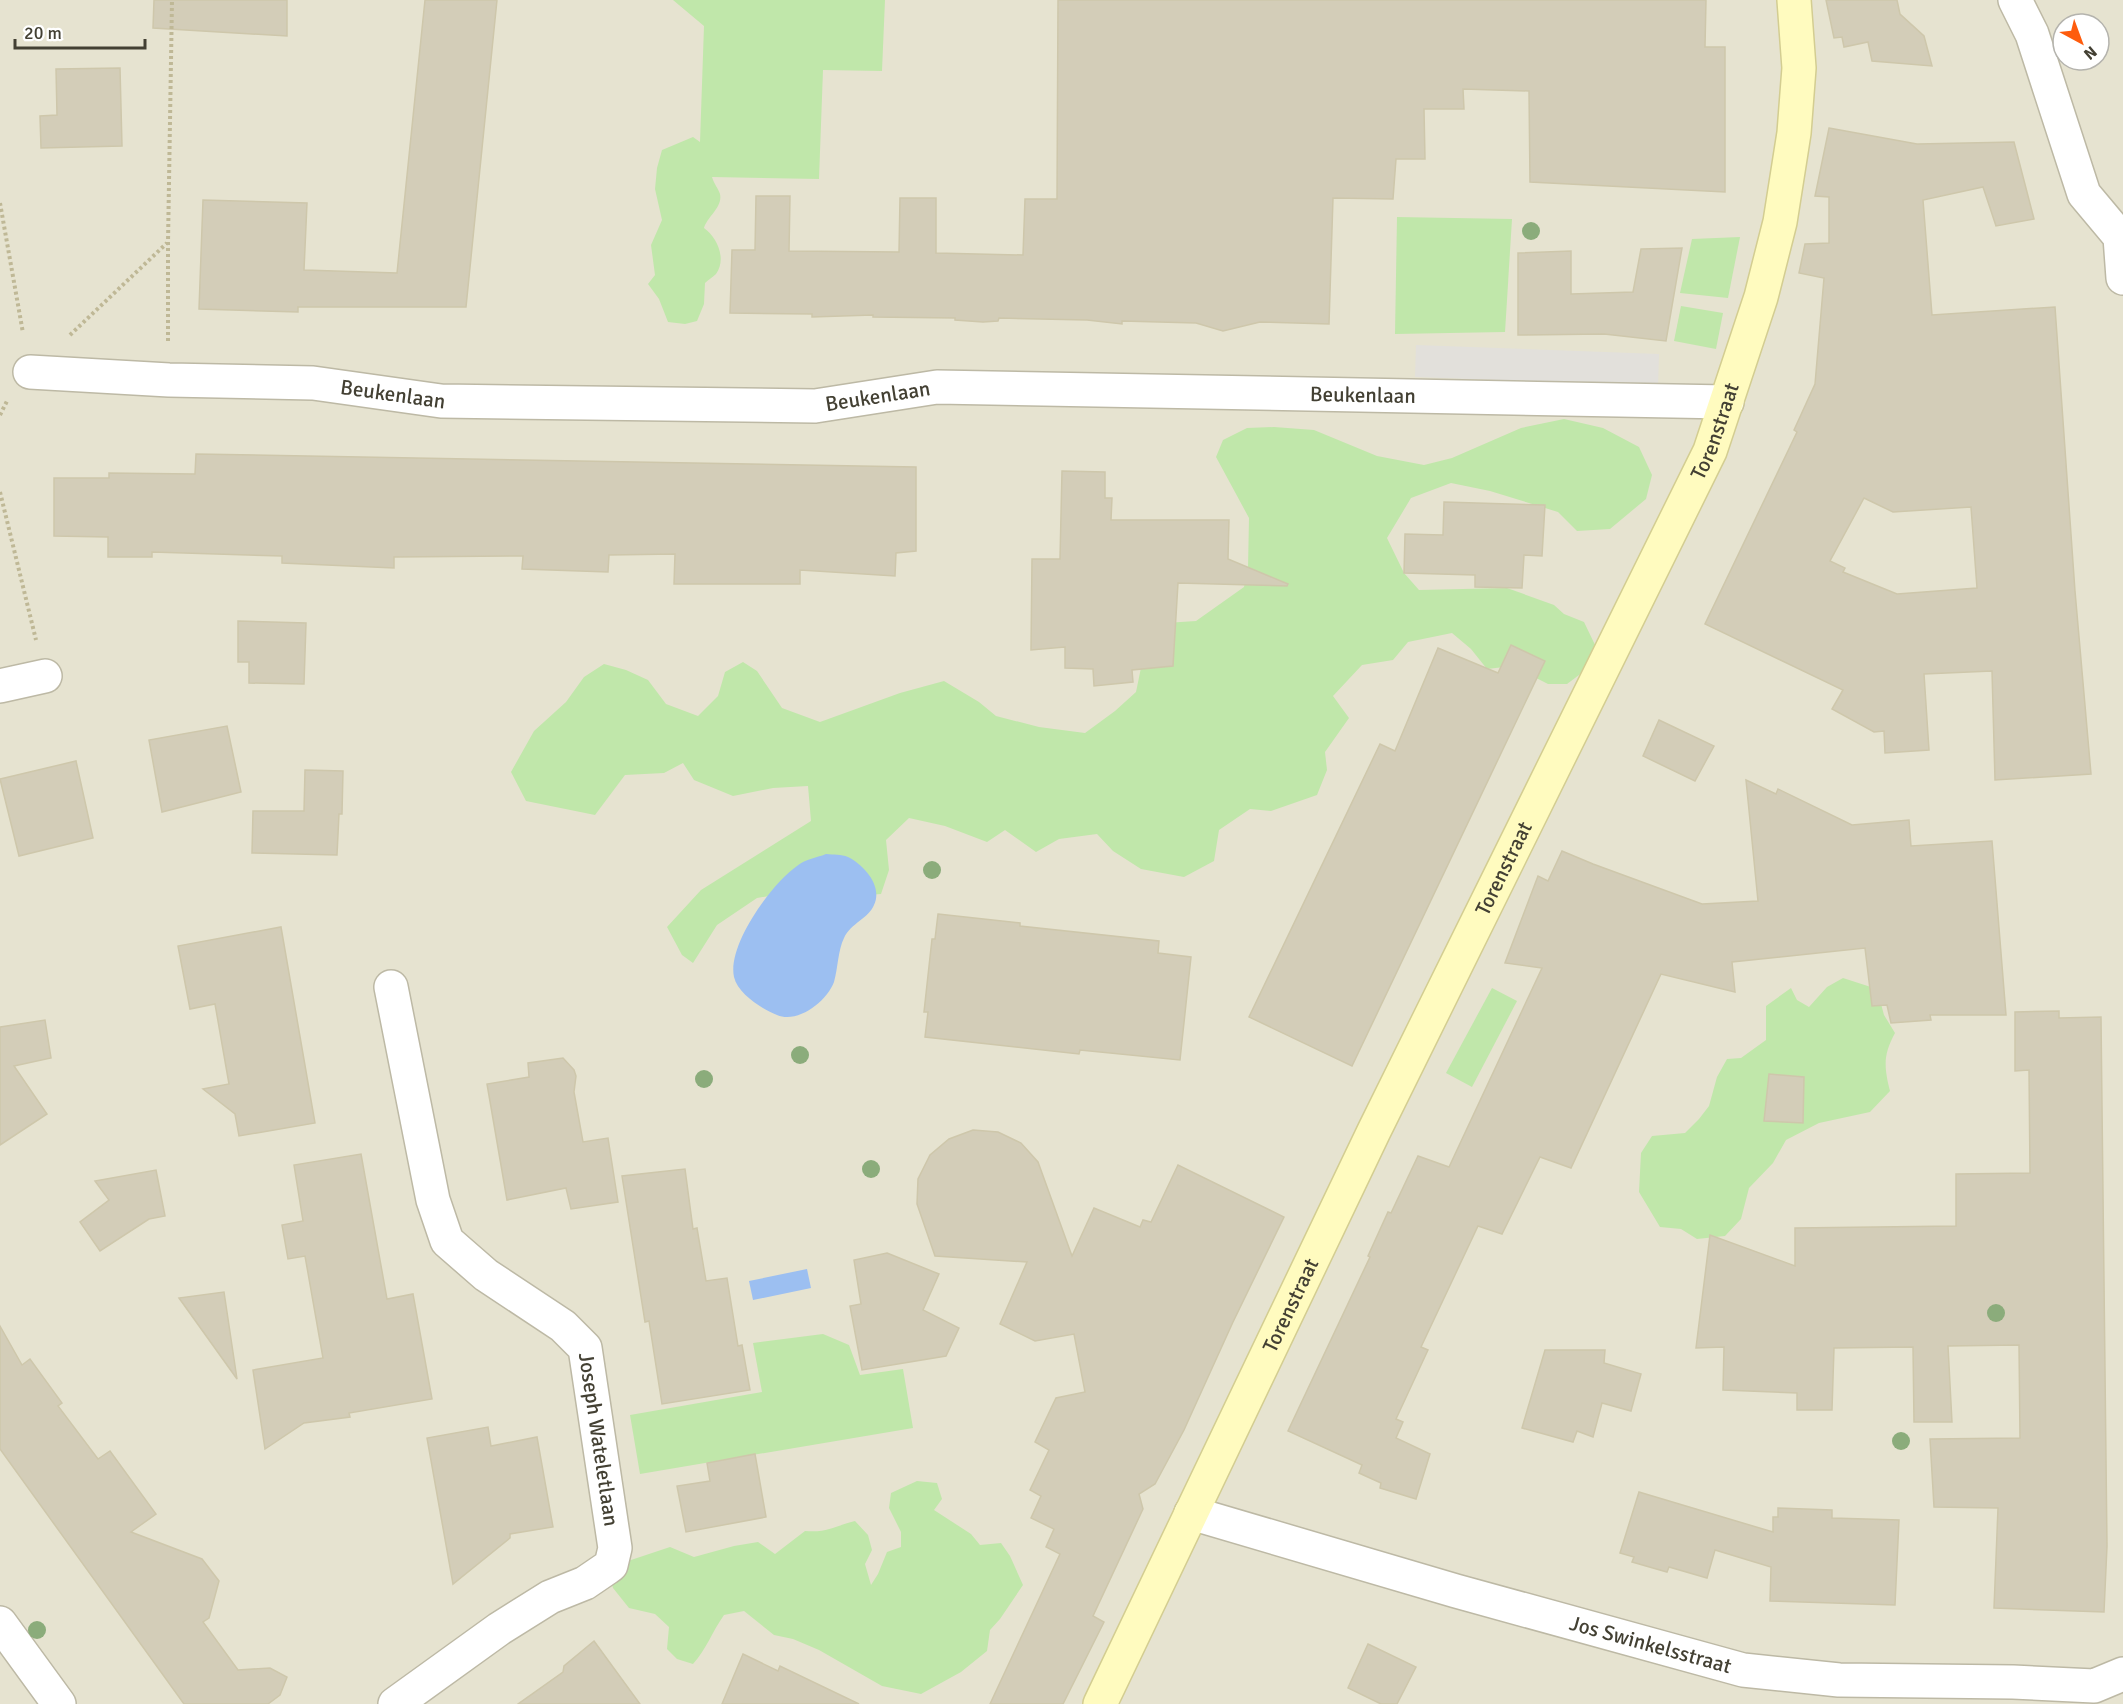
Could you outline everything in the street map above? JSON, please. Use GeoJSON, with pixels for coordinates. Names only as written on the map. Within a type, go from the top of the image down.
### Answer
{"type":"FeatureCollection","features":[{"type":"Feature","properties":{"kind":"street","name":"Torenstraat"},"geometry":{"type":"LineString","coordinates":[[1100,1704],[1374,1131],[1710,451],[1761,297],[1784,200],[1794,133],[1799,68],[1794,0]]}},
{"type":"Feature","properties":{"kind":"street"},"geometry":{"type":"LineString","coordinates":[[2015,0],[2032,34],[2084,194],[2122,237],[2123,278]]}},
{"type":"Feature","properties":{"kind":"street","name":"Beukenlaan"},"geometry":{"type":"LineString","coordinates":[[30,372],[169,380],[313,383],[441,401],[815,406],[937,387],[1727,402]]}},
{"type":"Feature","properties":{"kind":"street"},"geometry":{"type":"LineString","coordinates":[[0,686],[45,676]]}},
{"type":"Feature","properties":{"kind":"street","name":"Joseph Wateletlaan"},"geometry":{"type":"LineString","coordinates":[[391,987],[433,1200],[447,1241],[486,1275],[563,1326],[585,1348],[615,1548],[611,1565],[607,1568],[585,1583],[540,1603],[395,1704]]}},
{"type":"Feature","properties":{"kind":"street","name":"Jos Swinkelsstraat"},"geometry":{"type":"LineString","coordinates":[[1191,1513],[1467,1594],[1743,1670],[1839,1680],[2013,1682],[2094,1686],[2123,1674]]}},
{"type":"Feature","properties":{"kind":"street"},"geometry":{"type":"LineString","coordinates":[[0,1623],[59,1704]]}},
{"type":"Feature","properties":{"kind":"path"},"geometry":{"type":"LineString","coordinates":[[169,380],[168,243],[172,0]]}},
{"type":"Feature","properties":{"kind":"path"},"geometry":{"type":"LineString","coordinates":[[0,202],[30,372]]}},
{"type":"Feature","properties":{"kind":"path"},"geometry":{"type":"LineString","coordinates":[[30,372],[168,243]]}},
{"type":"Feature","properties":{"kind":"path"},"geometry":{"type":"LineString","coordinates":[[0,492],[45,676]]}},
{"type":"Feature","properties":{"kind":"shaded area"},"geometry":{"type":"Polygon","coordinates":[[[0,0],[2123,0],[2123,1704],[0,1704],[0,0]]]}},
{"type":"Feature","properties":{"kind":"shaded area"},"geometry":{"type":"Polygon","coordinates":[[[1416,345],[1659,354],[1658,386],[1415,377],[1416,345]]]}},
{"type":"Feature","properties":{"kind":"green space"},"geometry":{"type":"Polygon","coordinates":[[[673,0],[885,0],[882,71],[823,70],[819,179],[712,177],[720,199],[704,228],[713,237],[719,249],[721,262],[716,274],[705,283],[704,304],[697,321],[685,324],[668,322],[659,299],[648,284],[655,275],[651,245],[662,220],[655,189],[662,150],[693,137],[700,142],[704,26],[673,0]]]}},
{"type":"Feature","properties":{"kind":"green space"},"geometry":{"type":"Polygon","coordinates":[[[1397,217],[1512,219],[1505,332],[1395,334],[1397,217]]]}},
{"type":"Feature","properties":{"kind":"green space"},"geometry":{"type":"Polygon","coordinates":[[[1740,237],[1728,298],[1680,293],[1692,239],[1740,237]]]}},
{"type":"Feature","properties":{"kind":"green space"},"geometry":{"type":"Polygon","coordinates":[[[1681,306],[1723,313],[1716,349],[1674,341],[1681,306]]]}},
{"type":"Feature","properties":{"kind":"green space"},"geometry":{"type":"Polygon","coordinates":[[[1564,419],[1603,428],[1639,447],[1652,475],[1646,499],[1610,529],[1577,531],[1558,512],[1490,491],[1451,483],[1411,498],[1387,538],[1404,573],[1419,590],[1507,588],[1554,605],[1564,614],[1584,622],[1597,649],[1583,672],[1567,684],[1548,684],[1513,666],[1487,669],[1471,649],[1452,633],[1408,642],[1393,660],[1362,665],[1333,696],[1349,718],[1325,752],[1327,770],[1317,795],[1271,811],[1250,809],[1219,830],[1214,861],[1184,877],[1141,869],[1113,851],[1097,834],[1059,839],[1036,852],[1005,830],[987,842],[945,826],[909,818],[886,840],[889,870],[881,894],[842,897],[792,892],[757,898],[717,925],[693,963],[682,955],[667,927],[701,890],[811,821],[808,786],[773,788],[733,796],[694,780],[683,763],[664,773],[625,775],[595,815],[526,801],[511,772],[534,731],[566,702],[584,677],[604,664],[626,670],[648,680],[666,704],[698,716],[718,696],[725,672],[743,662],[757,671],[782,708],[820,722],[900,693],[944,681],[979,702],[996,716],[1039,727],[1085,733],[1136,692],[1150,624],[1196,621],[1244,587],[1248,568],[1249,518],[1216,457],[1223,440],[1247,428],[1274,427],[1314,430],[1377,456],[1424,465],[1452,458],[1521,428],[1564,419]]]}},
{"type":"Feature","properties":{"kind":"green space"},"geometry":{"type":"Polygon","coordinates":[[[1843,978],[1877,989],[1884,1015],[1895,1033],[1888,1048],[1886,1061],[1890,1091],[1870,1112],[1819,1123],[1786,1140],[1773,1163],[1749,1188],[1741,1219],[1725,1236],[1697,1239],[1681,1229],[1660,1227],[1639,1192],[1641,1153],[1652,1136],[1685,1133],[1699,1119],[1709,1106],[1717,1077],[1727,1059],[1741,1058],[1766,1040],[1766,1006],[1791,988],[1797,1000],[1809,1007],[1827,987],[1843,978]]]}},
{"type":"Feature","properties":{"kind":"green space"},"geometry":{"type":"Polygon","coordinates":[[[1492,988],[1517,1001],[1472,1087],[1446,1073],[1492,988]]]}},
{"type":"Feature","properties":{"kind":"green space"},"geometry":{"type":"Polygon","coordinates":[[[823,1334],[849,1345],[860,1375],[903,1369],[913,1428],[640,1474],[630,1415],[762,1392],[753,1343],[823,1334]]]}},
{"type":"Feature","properties":{"kind":"green space"},"geometry":{"type":"Polygon","coordinates":[[[917,1481],[937,1483],[942,1499],[934,1510],[971,1534],[980,1545],[1001,1543],[1010,1556],[1023,1585],[990,1630],[987,1651],[961,1672],[921,1694],[882,1686],[819,1650],[793,1639],[774,1635],[744,1611],[724,1615],[693,1664],[677,1659],[667,1649],[669,1627],[655,1614],[629,1608],[613,1588],[607,1568],[670,1547],[694,1557],[758,1542],[775,1554],[805,1531],[825,1530],[855,1521],[868,1535],[872,1550],[865,1564],[871,1585],[887,1552],[901,1547],[901,1532],[889,1508],[891,1493],[917,1481]]]}},
{"type":"Feature","properties":{"kind":"water"},"geometry":{"type":"Polygon","coordinates":[[[826,854],[848,857],[866,871],[876,891],[874,905],[872,910],[851,928],[844,938],[834,982],[825,996],[802,1014],[785,1017],[777,1015],[751,1000],[736,983],[734,964],[737,949],[744,932],[764,900],[787,874],[807,860],[826,854]]]}},
{"type":"Feature","properties":{"kind":"water"},"geometry":{"type":"Polygon","coordinates":[[[807,1269],[811,1288],[753,1300],[749,1281],[807,1269]]]}},
{"type":"Feature","properties":{"kind":"building"},"geometry":{"type":"Polygon","coordinates":[[[154,0],[287,0],[287,36],[153,28],[154,0]]]}},
{"type":"Feature","properties":{"kind":"building"},"geometry":{"type":"Polygon","coordinates":[[[425,0],[497,0],[466,307],[298,307],[298,312],[199,309],[203,200],[307,203],[304,270],[397,273],[425,0]]]}},
{"type":"Feature","properties":{"kind":"building"},"geometry":{"type":"Polygon","coordinates":[[[1058,0],[1706,0],[1705,47],[1725,47],[1725,192],[1530,182],[1529,91],[1463,89],[1464,109],[1424,109],[1425,159],[1396,159],[1393,199],[1333,198],[1329,324],[1260,322],[1223,331],[1196,323],[1122,321],[1122,324],[1087,320],[999,318],[998,321],[983,322],[955,320],[955,318],[873,317],[873,315],[812,317],[812,314],[730,313],[732,250],[755,250],[756,196],[790,196],[789,251],[899,252],[900,198],[936,198],[936,253],[1023,255],[1025,199],[1057,199],[1058,0]]]}},
{"type":"Feature","properties":{"kind":"building"},"geometry":{"type":"Polygon","coordinates":[[[1826,0],[1897,0],[1900,14],[1924,36],[1932,66],[1872,61],[1868,42],[1844,47],[1842,37],[1834,38],[1826,0]]]}},
{"type":"Feature","properties":{"kind":"building"},"geometry":{"type":"Polygon","coordinates":[[[120,68],[122,146],[41,148],[40,116],[57,115],[56,69],[120,68]]]}},
{"type":"Feature","properties":{"kind":"building"},"geometry":{"type":"Polygon","coordinates":[[[1829,128],[1917,144],[2014,142],[2034,219],[1996,226],[1983,187],[1923,200],[1932,315],[2055,307],[2075,591],[2091,774],[1995,780],[1992,671],[1924,674],[1929,750],[1885,753],[1884,731],[1874,732],[1832,709],[1843,690],[1705,624],[1797,432],[1794,430],[1815,384],[1824,278],[1799,273],[1805,244],[1829,243],[1829,197],[1815,196],[1829,128]],[[1864,498],[1830,561],[1845,568],[1843,572],[1897,594],[1977,588],[1971,507],[1893,512],[1864,498]]]}},
{"type":"Feature","properties":{"kind":"building"},"geometry":{"type":"Polygon","coordinates":[[[1682,248],[1666,341],[1604,334],[1518,335],[1518,253],[1571,251],[1571,294],[1633,292],[1641,249],[1682,248]]]}},
{"type":"Feature","properties":{"kind":"building"},"geometry":{"type":"Polygon","coordinates":[[[196,454],[916,467],[916,551],[896,553],[895,576],[800,570],[800,584],[674,584],[675,554],[609,555],[608,572],[522,569],[523,556],[394,557],[394,568],[282,563],[282,556],[152,552],[152,557],[108,557],[108,537],[54,536],[54,478],[109,478],[109,473],[195,474],[196,454]]]}},
{"type":"Feature","properties":{"kind":"building"},"geometry":{"type":"Polygon","coordinates":[[[1062,471],[1105,472],[1105,498],[1112,498],[1111,520],[1229,520],[1228,559],[1288,584],[1287,586],[1178,583],[1173,666],[1132,670],[1133,682],[1094,686],[1093,669],[1065,668],[1065,647],[1031,650],[1032,559],[1060,559],[1062,471]]]}},
{"type":"Feature","properties":{"kind":"building"},"geometry":{"type":"Polygon","coordinates":[[[1444,502],[1545,505],[1542,556],[1524,555],[1522,588],[1475,587],[1475,575],[1404,573],[1405,534],[1443,535],[1444,502]]]}},
{"type":"Feature","properties":{"kind":"building"},"geometry":{"type":"Polygon","coordinates":[[[238,621],[306,623],[304,684],[249,683],[249,662],[238,662],[238,621]]]}},
{"type":"Feature","properties":{"kind":"building"},"geometry":{"type":"Polygon","coordinates":[[[1511,645],[1545,661],[1352,1066],[1249,1017],[1380,744],[1395,751],[1438,648],[1498,673],[1511,645]]]}},
{"type":"Feature","properties":{"kind":"building"},"geometry":{"type":"Polygon","coordinates":[[[1659,720],[1714,746],[1695,781],[1643,756],[1659,720]]]}},
{"type":"Feature","properties":{"kind":"building"},"geometry":{"type":"Polygon","coordinates":[[[227,726],[241,792],[162,812],[149,740],[227,726]]]}},
{"type":"Feature","properties":{"kind":"building"},"geometry":{"type":"Polygon","coordinates":[[[76,761],[93,838],[19,856],[0,779],[76,761]]]}},
{"type":"Feature","properties":{"kind":"building"},"geometry":{"type":"Polygon","coordinates":[[[305,770],[343,771],[342,814],[339,814],[337,855],[252,853],[253,811],[304,811],[305,770]]]}},
{"type":"Feature","properties":{"kind":"building"},"geometry":{"type":"Polygon","coordinates":[[[1746,780],[1776,794],[1778,789],[1852,825],[1909,820],[1911,846],[1992,841],[2006,1015],[1930,1015],[1931,1020],[1891,1023],[1887,1005],[1872,1006],[1865,948],[1732,962],[1735,992],[1661,974],[1571,1168],[1540,1157],[1502,1234],[1478,1226],[1421,1347],[1428,1350],[1396,1419],[1403,1422],[1396,1438],[1430,1454],[1416,1499],[1380,1488],[1381,1483],[1359,1473],[1362,1465],[1288,1431],[1370,1257],[1368,1256],[1388,1212],[1391,1213],[1418,1156],[1449,1167],[1542,968],[1505,963],[1538,876],[1548,881],[1562,851],[1702,904],[1758,901],[1746,780]]]}},
{"type":"Feature","properties":{"kind":"building"},"geometry":{"type":"Polygon","coordinates":[[[938,914],[1020,923],[1020,926],[1159,941],[1158,953],[1191,957],[1180,1060],[1080,1050],[1079,1054],[925,1037],[928,1012],[924,1012],[932,939],[935,939],[938,914]]]}},
{"type":"Feature","properties":{"kind":"building"},"geometry":{"type":"Polygon","coordinates":[[[281,927],[315,1123],[239,1136],[235,1114],[203,1089],[229,1084],[215,1004],[190,1009],[178,946],[281,927]]]}},
{"type":"Feature","properties":{"kind":"building"},"geometry":{"type":"Polygon","coordinates":[[[2059,1011],[2059,1018],[2101,1017],[2107,1546],[2104,1612],[1994,1608],[1998,1508],[1934,1507],[1930,1439],[2020,1438],[2019,1345],[1948,1346],[1952,1422],[1914,1422],[1913,1347],[1834,1348],[1832,1410],[1797,1410],[1797,1393],[1723,1390],[1724,1347],[1696,1348],[1710,1235],[1795,1266],[1795,1228],[1956,1226],[1956,1174],[2030,1173],[2029,1070],[2015,1071],[2015,1012],[2059,1011]]]}},
{"type":"Feature","properties":{"kind":"building"},"geometry":{"type":"Polygon","coordinates":[[[45,1020],[51,1058],[14,1066],[47,1114],[0,1145],[0,1027],[45,1020]]]}},
{"type":"Feature","properties":{"kind":"building"},"geometry":{"type":"Polygon","coordinates":[[[563,1058],[574,1070],[576,1076],[574,1092],[583,1142],[608,1138],[618,1202],[571,1209],[566,1188],[507,1200],[487,1084],[529,1077],[528,1063],[563,1058]]]}},
{"type":"Feature","properties":{"kind":"building"},"geometry":{"type":"Polygon","coordinates":[[[1769,1074],[1804,1077],[1803,1123],[1764,1121],[1769,1074]]]}},
{"type":"Feature","properties":{"kind":"building"},"geometry":{"type":"Polygon","coordinates":[[[973,1130],[998,1132],[1021,1143],[1038,1162],[1072,1256],[1094,1208],[1140,1227],[1143,1220],[1151,1222],[1178,1165],[1284,1217],[1184,1430],[1155,1484],[1139,1494],[1143,1509],[1093,1616],[1104,1622],[1063,1704],[990,1704],[1060,1554],[1046,1547],[1054,1529],[1031,1518],[1041,1496],[1030,1490],[1049,1450],[1035,1442],[1056,1398],[1085,1392],[1074,1334],[1035,1341],[1000,1324],[1027,1262],[935,1256],[917,1204],[918,1179],[930,1155],[949,1139],[973,1130]]]}},
{"type":"Feature","properties":{"kind":"building"},"geometry":{"type":"Polygon","coordinates":[[[361,1154],[387,1299],[413,1294],[432,1399],[349,1413],[350,1417],[304,1423],[265,1449],[253,1370],[323,1358],[305,1256],[288,1259],[282,1225],[303,1221],[294,1165],[361,1154]]]}},
{"type":"Feature","properties":{"kind":"building"},"geometry":{"type":"Polygon","coordinates":[[[685,1169],[693,1229],[697,1228],[706,1281],[727,1278],[738,1346],[742,1345],[750,1390],[662,1404],[649,1321],[645,1322],[622,1176],[685,1169]]]}},
{"type":"Feature","properties":{"kind":"building"},"geometry":{"type":"Polygon","coordinates":[[[156,1170],[165,1216],[149,1219],[100,1251],[80,1222],[109,1200],[95,1181],[156,1170]]]}},
{"type":"Feature","properties":{"kind":"building"},"geometry":{"type":"Polygon","coordinates":[[[887,1253],[939,1274],[923,1310],[959,1328],[946,1356],[862,1370],[850,1306],[861,1304],[854,1260],[887,1253]]]}},
{"type":"Feature","properties":{"kind":"building"},"geometry":{"type":"Polygon","coordinates":[[[224,1292],[237,1379],[179,1298],[224,1292]]]}},
{"type":"Feature","properties":{"kind":"building"},"geometry":{"type":"Polygon","coordinates":[[[0,1326],[22,1365],[30,1359],[62,1403],[58,1406],[98,1459],[110,1451],[156,1514],[131,1532],[202,1559],[219,1581],[209,1618],[203,1622],[238,1670],[270,1668],[287,1677],[280,1695],[268,1704],[184,1704],[0,1449],[0,1326]]]}},
{"type":"Feature","properties":{"kind":"building"},"geometry":{"type":"Polygon","coordinates":[[[1545,1350],[1605,1350],[1604,1363],[1641,1374],[1631,1411],[1602,1403],[1593,1437],[1577,1431],[1573,1442],[1522,1428],[1545,1350]]]}},
{"type":"Feature","properties":{"kind":"building"},"geometry":{"type":"Polygon","coordinates":[[[488,1427],[491,1446],[537,1437],[553,1527],[510,1534],[510,1538],[453,1584],[427,1438],[488,1427]]]}},
{"type":"Feature","properties":{"kind":"building"},"geometry":{"type":"Polygon","coordinates":[[[755,1454],[766,1517],[686,1532],[677,1486],[710,1481],[707,1463],[755,1454]]]}},
{"type":"Feature","properties":{"kind":"building"},"geometry":{"type":"Polygon","coordinates":[[[1639,1492],[1773,1532],[1773,1517],[1778,1517],[1778,1508],[1832,1510],[1832,1518],[1899,1520],[1895,1605],[1770,1601],[1771,1567],[1715,1550],[1707,1578],[1669,1567],[1667,1572],[1632,1562],[1634,1557],[1620,1553],[1639,1492]]]}},
{"type":"Feature","properties":{"kind":"building"},"geometry":{"type":"Polygon","coordinates":[[[594,1641],[640,1704],[518,1704],[563,1672],[564,1666],[594,1641]]]}},
{"type":"Feature","properties":{"kind":"building"},"geometry":{"type":"Polygon","coordinates":[[[1368,1644],[1416,1667],[1397,1704],[1381,1704],[1348,1688],[1368,1644]]]}},
{"type":"Feature","properties":{"kind":"building"},"geometry":{"type":"Polygon","coordinates":[[[743,1654],[778,1671],[780,1666],[859,1704],[722,1704],[743,1654]]]}}]}
